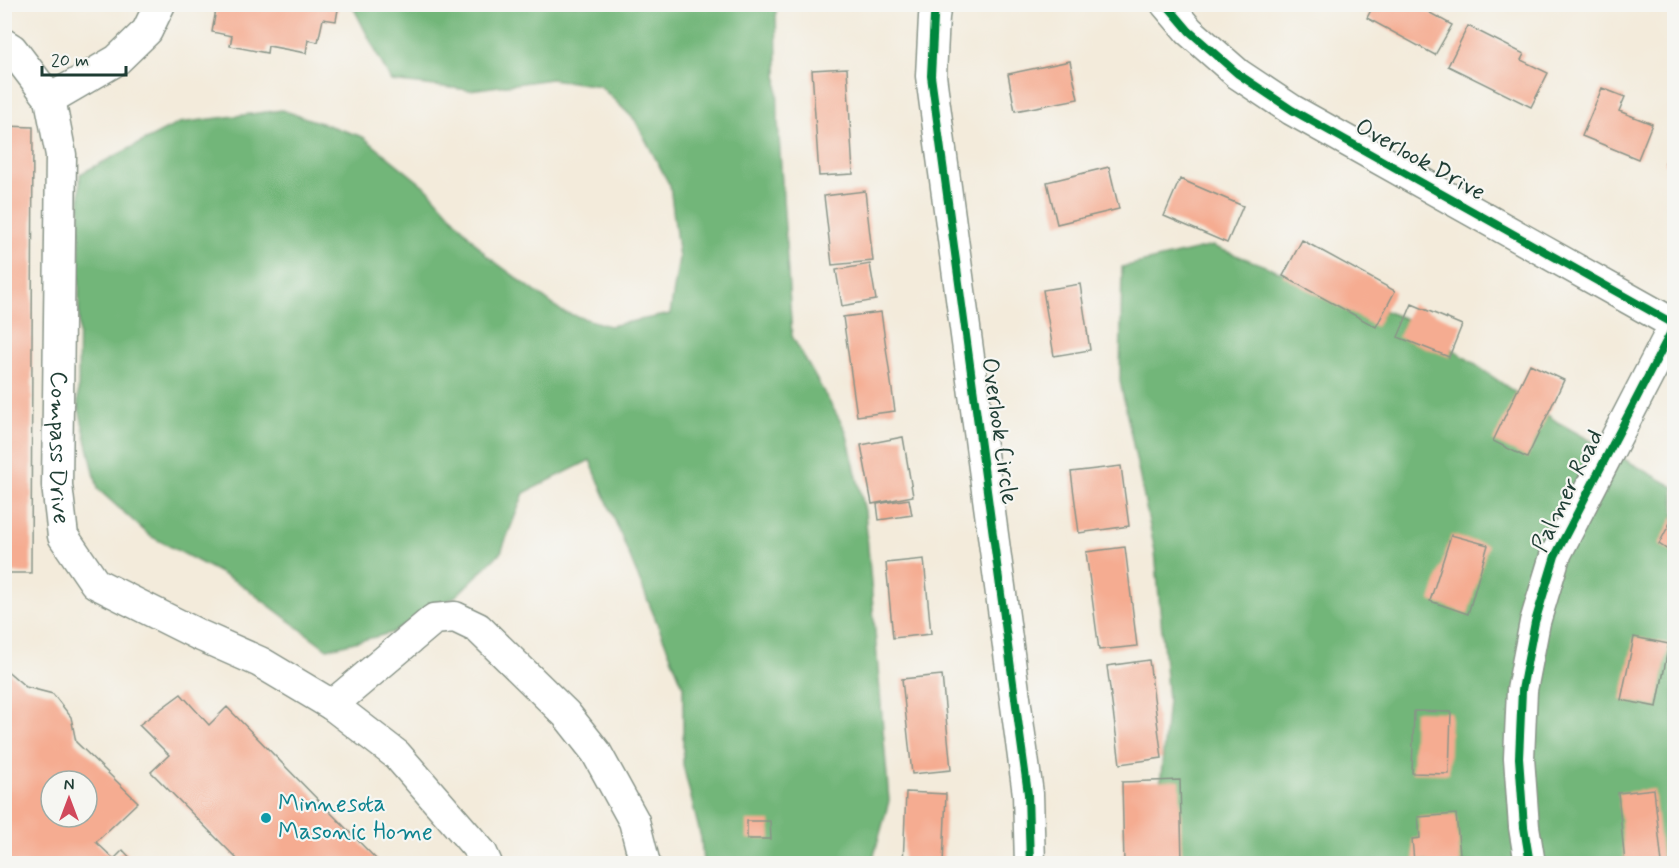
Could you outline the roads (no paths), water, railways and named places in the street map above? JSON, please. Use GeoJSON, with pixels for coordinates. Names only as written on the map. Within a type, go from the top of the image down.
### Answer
{"type":"FeatureCollection","features":[{"type":"Feature","properties":{"kind":"street"},"geometry":{"type":"LineString","coordinates":[[50,99],[117,60],[147,31],[160,4]]}},
{"type":"Feature","properties":{"kind":"street","name":"Overlook Circle"},"geometry":{"type":"LineString","coordinates":[[936,4],[931,76],[1028,794],[1030,864]]}},
{"type":"Feature","properties":{"kind":"street","name":"Overlook Drive"},"geometry":{"type":"LineString","coordinates":[[1166,4],[1189,31],[1238,74],[1292,110],[1674,325]]}},
{"type":"Feature","properties":{"kind":"street","name":"Compass Drive"},"geometry":{"type":"LineString","coordinates":[[4,44],[12,49],[50,99],[61,155],[57,484],[63,536],[95,583],[260,662],[332,705],[397,755],[482,853],[487,864]]}},
{"type":"Feature","properties":{"kind":"street","name":"Palmer Road"},"geometry":{"type":"LineString","coordinates":[[1530,864],[1524,827],[1519,759],[1522,690],[1534,622],[1555,556],[1674,325]]}},
{"type":"Feature","properties":{"kind":"street"},"geometry":{"type":"LineString","coordinates":[[332,705],[434,619],[455,617],[478,628],[566,714],[596,752],[634,821],[645,864]]}},
{"type":"Feature","properties":{"kind":"place","name":"Minnesota Masonic Home"},"geometry":{"type":"Point","coordinates":[266,818]}}]}
